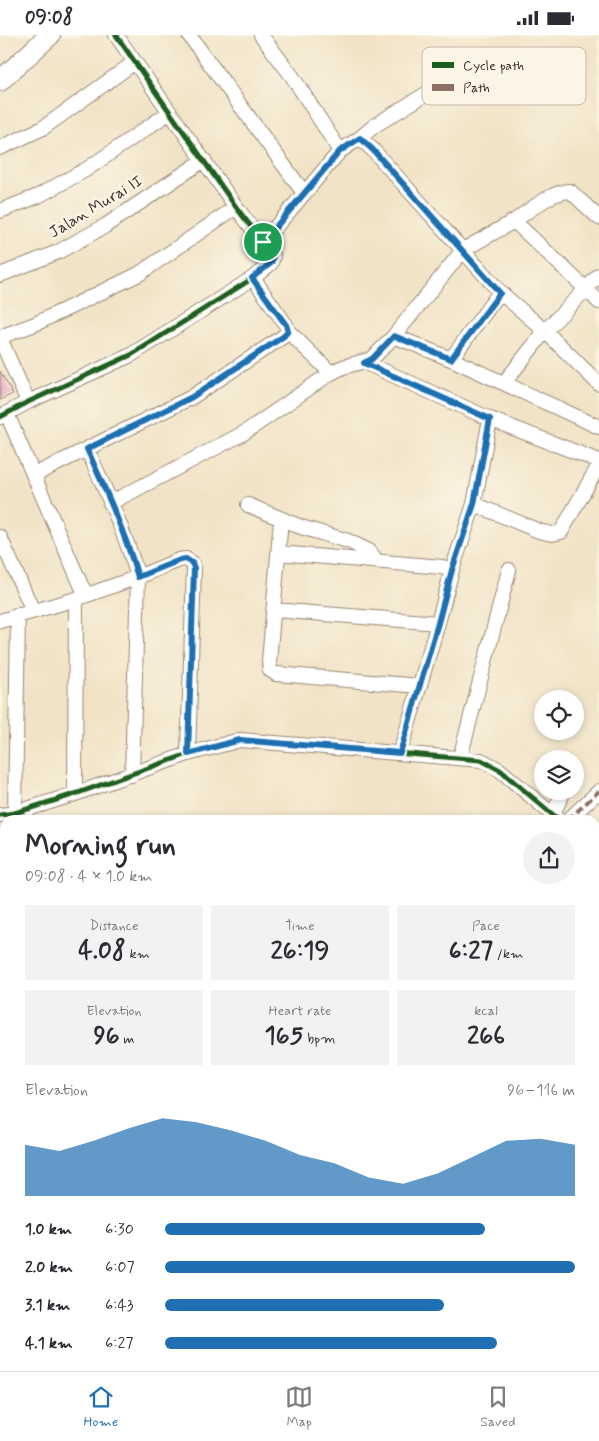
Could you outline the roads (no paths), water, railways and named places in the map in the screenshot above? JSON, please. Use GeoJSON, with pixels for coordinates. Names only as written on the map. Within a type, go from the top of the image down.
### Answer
{"type":"FeatureCollection","features":[{"type":"Feature","properties":{"kind":"main road"},"geometry":{"type":"LineString","coordinates":[[0,81],[50,35]]}},
{"type":"Feature","properties":{"kind":"street"},"geometry":{"type":"LineString","coordinates":[[75,793],[81,585],[34,475],[4,415],[28,402],[131,355],[252,278],[273,260],[270,249],[236,207],[116,35]]}},
{"type":"Feature","properties":{"kind":"street"},"geometry":{"type":"LineString","coordinates":[[189,35],[304,193]]}},
{"type":"Feature","properties":{"kind":"street"},"geometry":{"type":"LineString","coordinates":[[261,35],[292,76],[340,151]]}},
{"type":"Feature","properties":{"kind":"street"},"geometry":{"type":"LineString","coordinates":[[0,148],[43,128],[135,62]]}},
{"type":"Feature","properties":{"kind":"street"},"geometry":{"type":"LineString","coordinates":[[263,242],[340,151],[374,126],[422,96]]}},
{"type":"Feature","properties":{"kind":"street"},"geometry":{"type":"LineString","coordinates":[[0,211],[38,196],[87,169],[170,112]]}},
{"type":"Feature","properties":{"kind":"street"},"geometry":{"type":"LineString","coordinates":[[360,138],[373,150],[500,293],[545,331],[599,384]]}},
{"type":"Feature","properties":{"kind":"street","name":"Jalan Murai II"},"geometry":{"type":"LineString","coordinates":[[0,275],[58,252],[105,226],[204,160]]}},
{"type":"Feature","properties":{"kind":"street"},"geometry":{"type":"LineString","coordinates":[[110,503],[244,433],[331,373],[343,367],[364,363],[372,359],[394,336],[463,250],[514,221],[553,194],[570,191],[599,218]]}},
{"type":"Feature","properties":{"kind":"street"},"geometry":{"type":"LineString","coordinates":[[28,402],[0,338],[139,274],[236,207]]}},
{"type":"Feature","properties":{"kind":"street"},"geometry":{"type":"LineString","coordinates":[[514,221],[599,302]]}},
{"type":"Feature","properties":{"kind":"street"},"geometry":{"type":"LineString","coordinates":[[504,383],[545,331],[599,275]]}},
{"type":"Feature","properties":{"kind":"street"},"geometry":{"type":"LineString","coordinates":[[252,278],[286,325],[288,331],[331,373]]}},
{"type":"Feature","properties":{"kind":"street"},"geometry":{"type":"LineString","coordinates":[[451,359],[500,293]]}},
{"type":"Feature","properties":{"kind":"street"},"geometry":{"type":"LineString","coordinates":[[34,475],[192,397],[284,336],[288,331]]}},
{"type":"Feature","properties":{"kind":"street"},"geometry":{"type":"LineString","coordinates":[[394,336],[451,359],[599,427]]}},
{"type":"Feature","properties":{"kind":"street"},"geometry":{"type":"LineString","coordinates":[[364,363],[490,419],[599,461]]}},
{"type":"Feature","properties":{"kind":"street"},"geometry":{"type":"LineString","coordinates":[[400,753],[452,570],[474,504],[490,419]]}},
{"type":"Feature","properties":{"kind":"street"},"geometry":{"type":"LineString","coordinates":[[87,449],[131,555],[138,577],[132,775]]}},
{"type":"Feature","properties":{"kind":"street"},"geometry":{"type":"LineString","coordinates":[[474,504],[539,531],[552,534],[560,532],[599,465]]}},
{"type":"Feature","properties":{"kind":"street"},"geometry":{"type":"LineString","coordinates":[[248,505],[281,519],[348,541],[369,551],[377,561]]}},
{"type":"Feature","properties":{"kind":"street"},"geometry":{"type":"LineString","coordinates":[[281,519],[269,662],[270,670],[276,674],[420,686]]}},
{"type":"Feature","properties":{"kind":"street"},"geometry":{"type":"LineString","coordinates":[[0,537],[33,611]]}},
{"type":"Feature","properties":{"kind":"street"},"geometry":{"type":"LineString","coordinates":[[279,553],[442,567],[452,570]]}},
{"type":"Feature","properties":{"kind":"street"},"geometry":{"type":"LineString","coordinates":[[0,621],[81,597],[180,560],[186,559],[192,563],[194,568],[188,754]]}},
{"type":"Feature","properties":{"kind":"street"},"geometry":{"type":"LineString","coordinates":[[460,758],[509,570]]}},
{"type":"Feature","properties":{"kind":"street"},"geometry":{"type":"LineString","coordinates":[[274,610],[438,623]]}},
{"type":"Feature","properties":{"kind":"street"},"geometry":{"type":"LineString","coordinates":[[15,813],[18,615]]}},
{"type":"Feature","properties":{"kind":"street"},"geometry":{"type":"LineString","coordinates":[[0,815],[15,813],[132,775],[188,754],[240,740],[481,760],[500,770],[554,815]]}},
{"type":"Feature","properties":{"kind":"street"},"geometry":{"type":"LineString","coordinates":[[573,815],[599,791]]}},
{"type":"Feature","properties":{"kind":"street"},"geometry":{"type":"LineString","coordinates":[[557,815],[561,800]]}}]}
